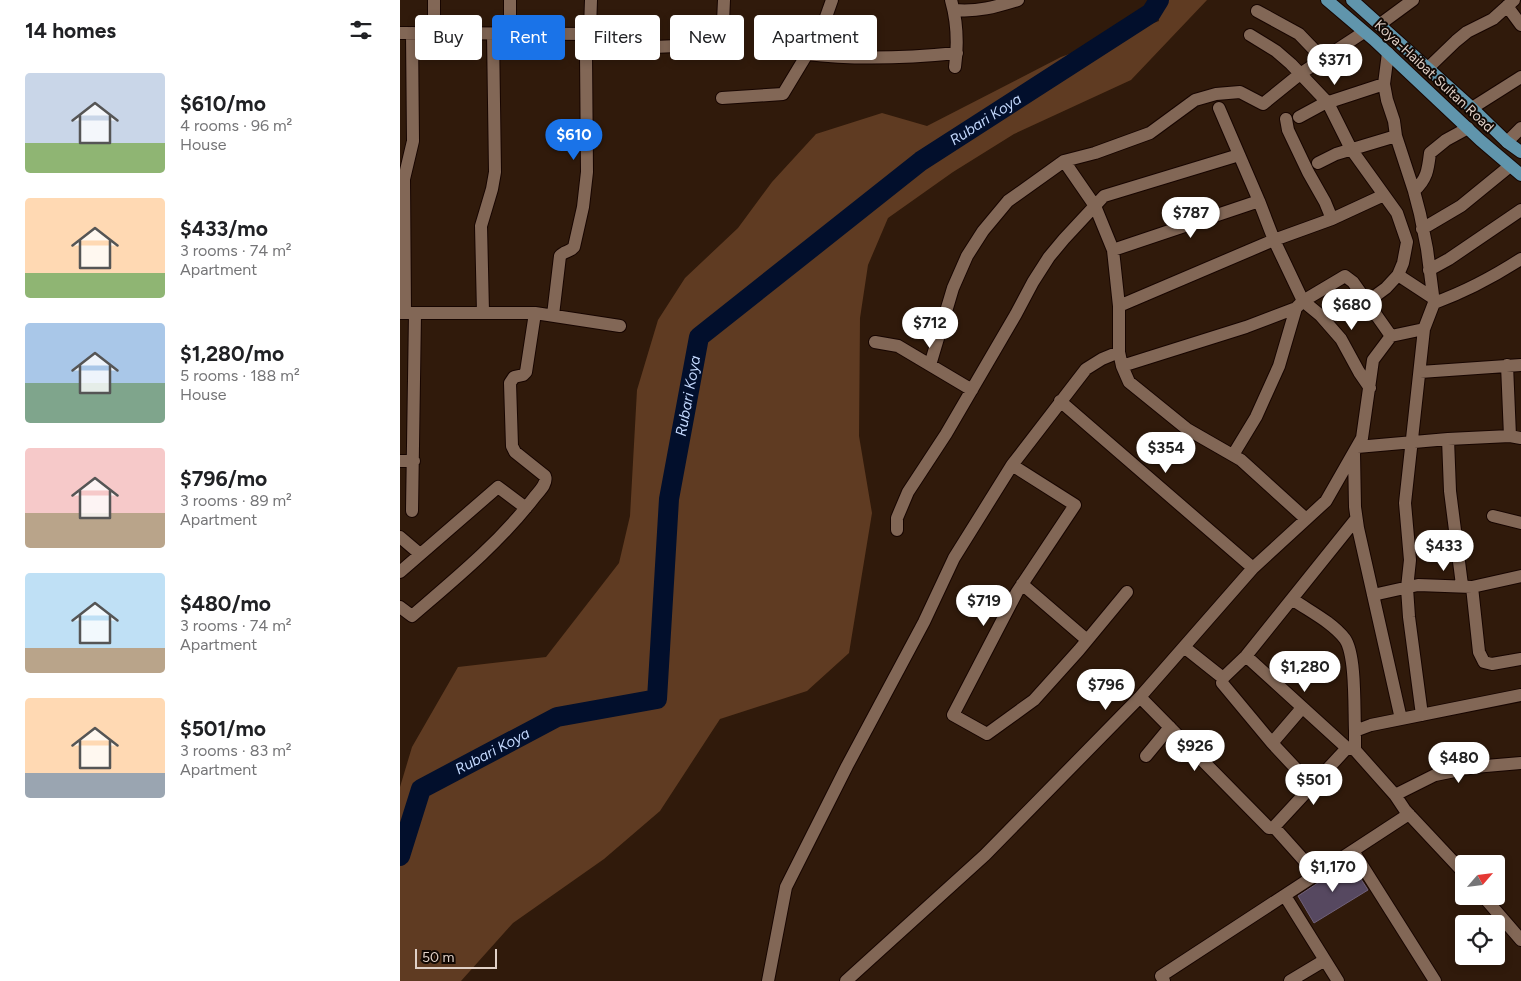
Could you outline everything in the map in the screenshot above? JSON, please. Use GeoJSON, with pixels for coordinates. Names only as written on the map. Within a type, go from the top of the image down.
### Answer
{"type":"FeatureCollection","features":[{"type":"Feature","properties":{"kind":"main road","name":"Koya-Haibat Sultan Road"},"geometry":{"type":"LineString","coordinates":[[1327,0],[1388,53],[1521,175]]}},
{"type":"Feature","properties":{"kind":"main road"},"geometry":{"type":"LineString","coordinates":[[1352,0],[1521,152]]}},
{"type":"Feature","properties":{"kind":"street"},"geometry":{"type":"LineString","coordinates":[[434,0],[434,15]]}},
{"type":"Feature","properties":{"kind":"street"},"geometry":{"type":"LineString","coordinates":[[510,0],[510,15]]}},
{"type":"Feature","properties":{"kind":"street"},"geometry":{"type":"LineString","coordinates":[[591,0],[591,15]]}},
{"type":"Feature","properties":{"kind":"street"},"geometry":{"type":"LineString","coordinates":[[660,47],[722,44],[724,0]]}},
{"type":"Feature","properties":{"kind":"street"},"geometry":{"type":"LineString","coordinates":[[827,15],[832,0]]}},
{"type":"Feature","properties":{"kind":"street"},"geometry":{"type":"LineString","coordinates":[[955,67],[957,53],[952,5],[971,11],[985,10],[1018,0]]}},
{"type":"Feature","properties":{"kind":"street"},"geometry":{"type":"LineString","coordinates":[[1379,25],[1413,0]]}},
{"type":"Feature","properties":{"kind":"street"},"geometry":{"type":"LineString","coordinates":[[1428,68],[1467,32],[1493,19],[1511,3],[1521,25]]}},
{"type":"Feature","properties":{"kind":"street"},"geometry":{"type":"LineString","coordinates":[[1257,11],[1299,34],[1323,59]]}},
{"type":"Feature","properties":{"kind":"street"},"geometry":{"type":"LineString","coordinates":[[930,365],[953,288],[967,256],[983,231],[1008,200],[1064,162],[1150,133],[1195,100],[1216,94],[1240,92],[1263,104],[1300,74],[1364,32]]}},
{"type":"Feature","properties":{"kind":"street"},"geometry":{"type":"LineString","coordinates":[[406,33],[413,141],[404,178],[407,313],[414,461],[412,511]]}},
{"type":"Feature","properties":{"kind":"street"},"geometry":{"type":"LineString","coordinates":[[1250,35],[1276,51],[1328,103],[1351,149],[1397,213],[1407,242],[1404,263],[1398,275],[1386,288],[1367,302]]}},
{"type":"Feature","properties":{"kind":"street"},"geometry":{"type":"LineString","coordinates":[[877,58],[915,58],[957,53]]}},
{"type":"Feature","properties":{"kind":"street"},"geometry":{"type":"LineString","coordinates":[[1388,53],[1384,84],[1396,136],[1414,191],[1427,250],[1428,270],[1434,300],[1424,329],[1405,503],[1410,560],[1407,588],[1409,617],[1422,715]]}},
{"type":"Feature","properties":{"kind":"street"},"geometry":{"type":"LineString","coordinates":[[482,312],[482,226],[495,172],[493,60]]}},
{"type":"Feature","properties":{"kind":"street"},"geometry":{"type":"LineString","coordinates":[[553,315],[560,256],[574,247],[586,190],[588,155],[586,60]]}},
{"type":"Feature","properties":{"kind":"street"},"geometry":{"type":"LineString","coordinates":[[722,98],[783,94],[803,60]]}},
{"type":"Feature","properties":{"kind":"street"},"geometry":{"type":"LineString","coordinates":[[1472,108],[1521,77]]}},
{"type":"Feature","properties":{"kind":"street"},"geometry":{"type":"LineString","coordinates":[[1300,117],[1328,103],[1384,84]]}},
{"type":"Feature","properties":{"kind":"street"},"geometry":{"type":"LineString","coordinates":[[1219,108],[1259,201],[1299,305],[1279,366],[1256,417],[1233,455]]}},
{"type":"Feature","properties":{"kind":"street"},"geometry":{"type":"LineString","coordinates":[[1286,119],[1288,130],[1332,219]]}},
{"type":"Feature","properties":{"kind":"street"},"geometry":{"type":"LineString","coordinates":[[1414,191],[1423,183],[1428,170],[1430,153],[1446,140],[1468,128]]}},
{"type":"Feature","properties":{"kind":"street"},"geometry":{"type":"LineString","coordinates":[[1508,142],[1521,128]]}},
{"type":"Feature","properties":{"kind":"street"},"geometry":{"type":"LineString","coordinates":[[1318,163],[1351,149],[1396,136]]}},
{"type":"Feature","properties":{"kind":"street"},"geometry":{"type":"LineString","coordinates":[[897,530],[897,518],[908,492],[946,434],[1033,282],[1049,257],[1104,196],[1239,155]]}},
{"type":"Feature","properties":{"kind":"street"},"geometry":{"type":"LineString","coordinates":[[1064,162],[1095,206],[1113,250],[1119,306],[1119,352],[1122,366],[1129,382],[1187,429],[1241,460],[1306,519]]}},
{"type":"Feature","properties":{"kind":"street"},"geometry":{"type":"LineString","coordinates":[[1422,229],[1461,206],[1510,166]]}},
{"type":"Feature","properties":{"kind":"street"},"geometry":{"type":"LineString","coordinates":[[1119,306],[1274,240],[1332,219],[1384,195]]}},
{"type":"Feature","properties":{"kind":"street"},"geometry":{"type":"LineString","coordinates":[[1113,250],[1259,201]]}},
{"type":"Feature","properties":{"kind":"street"},"geometry":{"type":"LineString","coordinates":[[1428,270],[1449,259],[1521,210]]}},
{"type":"Feature","properties":{"kind":"street"},"geometry":{"type":"LineString","coordinates":[[1398,275],[1434,300],[1461,293],[1496,275],[1521,259]]}},
{"type":"Feature","properties":{"kind":"street"},"geometry":{"type":"LineString","coordinates":[[1122,366],[1246,327],[1299,305],[1345,276],[1353,282],[1392,336]]}},
{"type":"Feature","properties":{"kind":"street"},"geometry":{"type":"LineString","coordinates":[[1299,305],[1320,315],[1341,339],[1370,388]]}},
{"type":"Feature","properties":{"kind":"street"},"geometry":{"type":"LineString","coordinates":[[407,313],[535,313],[620,326]]}},
{"type":"Feature","properties":{"kind":"street"},"geometry":{"type":"LineString","coordinates":[[400,607],[412,616],[482,555],[526,508],[545,483],[546,478],[514,452],[512,448],[510,383],[512,378],[523,375],[526,372],[535,313]]}},
{"type":"Feature","properties":{"kind":"street"},"geometry":{"type":"LineString","coordinates":[[1401,719],[1356,519],[1358,446],[1370,388],[1373,360],[1392,336],[1424,329]]}},
{"type":"Feature","properties":{"kind":"street"},"geometry":{"type":"LineString","coordinates":[[875,342],[898,346],[972,390]]}},
{"type":"Feature","properties":{"kind":"street"},"geometry":{"type":"LineString","coordinates":[[768,981],[786,887],[847,766],[924,622],[954,558],[1012,465],[1060,401],[1086,369],[1102,359],[1119,352]]}},
{"type":"Feature","properties":{"kind":"street"},"geometry":{"type":"LineString","coordinates":[[1358,446],[1448,438],[1516,437],[1507,365]]}},
{"type":"Feature","properties":{"kind":"street"},"geometry":{"type":"LineString","coordinates":[[1420,372],[1521,365]]}},
{"type":"Feature","properties":{"kind":"street"},"geometry":{"type":"LineString","coordinates":[[1060,401],[1253,568]]}},
{"type":"Feature","properties":{"kind":"street"},"geometry":{"type":"LineString","coordinates":[[1448,438],[1450,491],[1479,652],[1484,662],[1492,664],[1521,659]]}},
{"type":"Feature","properties":{"kind":"street"},"geometry":{"type":"LineString","coordinates":[[846,981],[985,856],[1140,697],[1253,568],[1326,501],[1358,446]]}},
{"type":"Feature","properties":{"kind":"street"},"geometry":{"type":"LineString","coordinates":[[400,461],[414,461]]}},
{"type":"Feature","properties":{"kind":"street"},"geometry":{"type":"LineString","coordinates":[[1012,465],[1075,505],[1022,584],[953,715],[987,734],[1034,700],[1088,640],[1127,592]]}},
{"type":"Feature","properties":{"kind":"street"},"geometry":{"type":"LineString","coordinates":[[400,572],[498,487],[526,508]]}},
{"type":"Feature","properties":{"kind":"street"},"geometry":{"type":"LineString","coordinates":[[1492,516],[1521,523]]}},
{"type":"Feature","properties":{"kind":"street"},"geometry":{"type":"LineString","coordinates":[[1313,787],[1272,744],[1222,683],[1223,678],[1246,656],[1356,519]]}},
{"type":"Feature","properties":{"kind":"street"},"geometry":{"type":"LineString","coordinates":[[400,537],[420,554]]}},
{"type":"Feature","properties":{"kind":"street"},"geometry":{"type":"LineString","coordinates":[[1373,595],[1418,586],[1467,586],[1521,576]]}},
{"type":"Feature","properties":{"kind":"street"},"geometry":{"type":"LineString","coordinates":[[1022,584],[1088,640]]}},
{"type":"Feature","properties":{"kind":"street"},"geometry":{"type":"LineString","coordinates":[[1274,827],[1351,749],[1355,730],[1351,651],[1344,638],[1333,627],[1292,599]]}},
{"type":"Feature","properties":{"kind":"street"},"geometry":{"type":"LineString","coordinates":[[1184,647],[1223,678]]}},
{"type":"Feature","properties":{"kind":"street"},"geometry":{"type":"LineString","coordinates":[[1246,656],[1302,708],[1351,749],[1395,795],[1409,814],[1455,864]]}},
{"type":"Feature","properties":{"kind":"street"},"geometry":{"type":"LineString","coordinates":[[1355,730],[1371,725],[1521,695]]}},
{"type":"Feature","properties":{"kind":"street"},"geometry":{"type":"LineString","coordinates":[[1140,697],[1270,828],[1274,827],[1317,875]]}},
{"type":"Feature","properties":{"kind":"street"},"geometry":{"type":"LineString","coordinates":[[1272,744],[1302,708]]}},
{"type":"Feature","properties":{"kind":"street"},"geometry":{"type":"LineString","coordinates":[[1146,756],[1170,727]]}},
{"type":"Feature","properties":{"kind":"street"},"geometry":{"type":"LineString","coordinates":[[1395,795],[1434,774],[1474,767],[1521,763]]}},
{"type":"Feature","properties":{"kind":"street"},"geometry":{"type":"LineString","coordinates":[[1164,981],[1161,976],[1409,814]]}},
{"type":"Feature","properties":{"kind":"street"},"geometry":{"type":"LineString","coordinates":[[1353,851],[1435,981]]}},
{"type":"Feature","properties":{"kind":"street"},"geometry":{"type":"LineString","coordinates":[[1285,896],[1338,981]]}},
{"type":"Feature","properties":{"kind":"street"},"geometry":{"type":"LineString","coordinates":[[1491,905],[1521,940]]}},
{"type":"Feature","properties":{"kind":"street"},"geometry":{"type":"LineString","coordinates":[[1290,981],[1325,960]]}},
{"type":"Feature","properties":{"kind":"shaded area"},"geometry":{"type":"Polygon","coordinates":[[[1156,0],[1207,0],[1131,80],[1014,134],[953,172],[888,218],[868,265],[860,318],[859,436],[872,513],[849,653],[807,691],[720,719],[660,811],[604,859],[513,923],[461,981],[400,981],[400,787],[412,747],[458,667],[546,657],[619,563],[630,516],[637,390],[658,320],[685,278],[738,228],[772,182],[816,134],[882,113],[927,126],[1061,57],[1159,21],[1156,0]]]}},
{"type":"Feature","properties":{"kind":"building"},"geometry":{"type":"Polygon","coordinates":[[[1350,862],[1368,890],[1314,923],[1298,896],[1350,862]]]}},
{"type":"Feature","properties":{"kind":"waterway","name":"Rubari Koya"},"geometry":{"type":"LineString","coordinates":[[400,856],[421,789],[557,717],[657,699],[669,499],[699,337],[921,161],[1151,13],[1159,0]]}}]}
